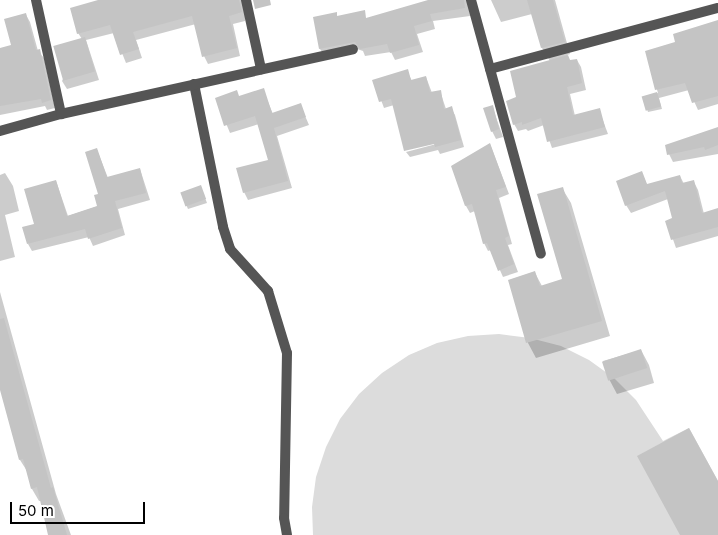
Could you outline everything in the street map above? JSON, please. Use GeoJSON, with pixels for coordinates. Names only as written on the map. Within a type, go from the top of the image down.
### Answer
{"type":"FeatureCollection","features":[{"type":"Feature","properties":{"kind":"street"},"geometry":{"type":"LineString","coordinates":[[36,0],[61,114]]}},
{"type":"Feature","properties":{"kind":"street"},"geometry":{"type":"LineString","coordinates":[[246,0],[261,69]]}},
{"type":"Feature","properties":{"kind":"street"},"geometry":{"type":"LineString","coordinates":[[471,0],[541,254]]}},
{"type":"Feature","properties":{"kind":"street"},"geometry":{"type":"LineString","coordinates":[[490,69],[718,8]]}},
{"type":"Feature","properties":{"kind":"street"},"geometry":{"type":"LineString","coordinates":[[0,131],[61,114],[353,49]]}},
{"type":"Feature","properties":{"kind":"street"},"geometry":{"type":"LineString","coordinates":[[194,84],[223,227],[230,249],[268,291],[287,353],[284,518],[287,535]]}},
{"type":"Feature","properties":{"kind":"shaded area"},"geometry":{"type":"Polygon","coordinates":[[[499,334],[530,338],[561,346],[589,360],[614,378],[636,400],[663,441],[689,428],[718,481],[718,535],[313,535],[312,507],[316,477],[326,447],[340,419],[359,394],[382,373],[409,355],[437,343],[468,336],[499,334]]]}},
{"type":"Feature","properties":{"kind":"building"},"geometry":{"type":"Polygon","coordinates":[[[98,0],[239,0],[242,12],[229,16],[237,48],[202,57],[192,16],[133,32],[139,49],[120,55],[110,25],[77,34],[70,8],[98,0]]]}},
{"type":"Feature","properties":{"kind":"building"},"geometry":{"type":"Polygon","coordinates":[[[253,0],[270,0],[271,5],[255,9],[253,0]]]}},
{"type":"Feature","properties":{"kind":"building"},"geometry":{"type":"Polygon","coordinates":[[[428,0],[464,0],[465,8],[430,14],[432,21],[414,26],[419,45],[390,53],[387,44],[360,49],[355,42],[319,49],[313,17],[337,12],[337,16],[365,10],[366,18],[428,0]]]}},
{"type":"Feature","properties":{"kind":"building"},"geometry":{"type":"Polygon","coordinates":[[[527,0],[553,0],[565,42],[541,48],[527,0]]]}},
{"type":"Feature","properties":{"kind":"building"},"geometry":{"type":"Polygon","coordinates":[[[26,13],[36,50],[40,49],[51,100],[42,103],[41,99],[0,106],[0,48],[11,45],[4,19],[26,13]]]}},
{"type":"Feature","properties":{"kind":"building"},"geometry":{"type":"Polygon","coordinates":[[[718,20],[718,96],[692,103],[685,83],[655,90],[645,51],[675,42],[673,34],[718,20]]]}},
{"type":"Feature","properties":{"kind":"building"},"geometry":{"type":"Polygon","coordinates":[[[85,37],[95,72],[63,81],[53,46],[85,37]]]}},
{"type":"Feature","properties":{"kind":"building"},"geometry":{"type":"Polygon","coordinates":[[[568,55],[570,60],[577,59],[582,83],[567,87],[573,115],[600,108],[605,127],[547,142],[541,118],[522,125],[522,122],[513,125],[506,101],[516,97],[510,71],[568,55]]]}},
{"type":"Feature","properties":{"kind":"building"},"geometry":{"type":"Polygon","coordinates":[[[408,69],[411,80],[426,76],[430,92],[441,90],[444,109],[452,106],[461,140],[435,147],[434,144],[404,151],[391,99],[379,102],[372,80],[408,69]]]}},
{"type":"Feature","properties":{"kind":"building"},"geometry":{"type":"Polygon","coordinates":[[[264,88],[272,113],[301,103],[306,117],[274,128],[288,181],[243,193],[236,168],[268,160],[255,116],[224,126],[215,98],[237,90],[239,96],[264,88]]]}},
{"type":"Feature","properties":{"kind":"building"},"geometry":{"type":"Polygon","coordinates":[[[657,92],[661,106],[646,111],[642,96],[657,92]]]}},
{"type":"Feature","properties":{"kind":"building"},"geometry":{"type":"Polygon","coordinates":[[[493,105],[499,129],[491,132],[483,108],[493,105]]]}},
{"type":"Feature","properties":{"kind":"building"},"geometry":{"type":"Polygon","coordinates":[[[718,127],[718,145],[705,150],[704,147],[667,155],[665,145],[718,127]]]}},
{"type":"Feature","properties":{"kind":"building"},"geometry":{"type":"Polygon","coordinates":[[[490,143],[506,187],[496,190],[509,236],[505,238],[514,264],[498,271],[487,243],[483,244],[472,204],[465,206],[451,166],[490,143]]]}},
{"type":"Feature","properties":{"kind":"building"},"geometry":{"type":"Polygon","coordinates":[[[97,148],[107,177],[140,168],[146,193],[115,201],[122,228],[88,239],[85,229],[27,244],[22,227],[34,224],[24,189],[56,180],[67,216],[97,206],[94,195],[98,194],[85,152],[97,148]]]}},
{"type":"Feature","properties":{"kind":"building"},"geometry":{"type":"Polygon","coordinates":[[[642,171],[647,184],[680,175],[682,183],[694,180],[702,213],[718,208],[718,227],[671,240],[665,221],[672,218],[665,191],[625,206],[616,181],[642,171]]]}},
{"type":"Feature","properties":{"kind":"building"},"geometry":{"type":"Polygon","coordinates":[[[201,185],[206,199],[185,207],[180,193],[201,185]]]}},
{"type":"Feature","properties":{"kind":"building"},"geometry":{"type":"Polygon","coordinates":[[[563,187],[602,321],[526,343],[508,280],[535,271],[540,286],[562,279],[537,194],[563,187]]]}},
{"type":"Feature","properties":{"kind":"building"},"geometry":{"type":"Polygon","coordinates":[[[4,318],[51,488],[53,487],[67,535],[48,535],[37,487],[31,489],[23,459],[19,460],[0,390],[0,319],[4,318]]]}},
{"type":"Feature","properties":{"kind":"building"},"geometry":{"type":"Polygon","coordinates":[[[641,349],[647,368],[608,381],[602,362],[641,349]]]}},
{"type":"Feature","properties":{"kind":"building"},"geometry":{"type":"Polygon","coordinates":[[[689,428],[718,481],[718,535],[680,535],[637,456],[689,428]]]}}]}
